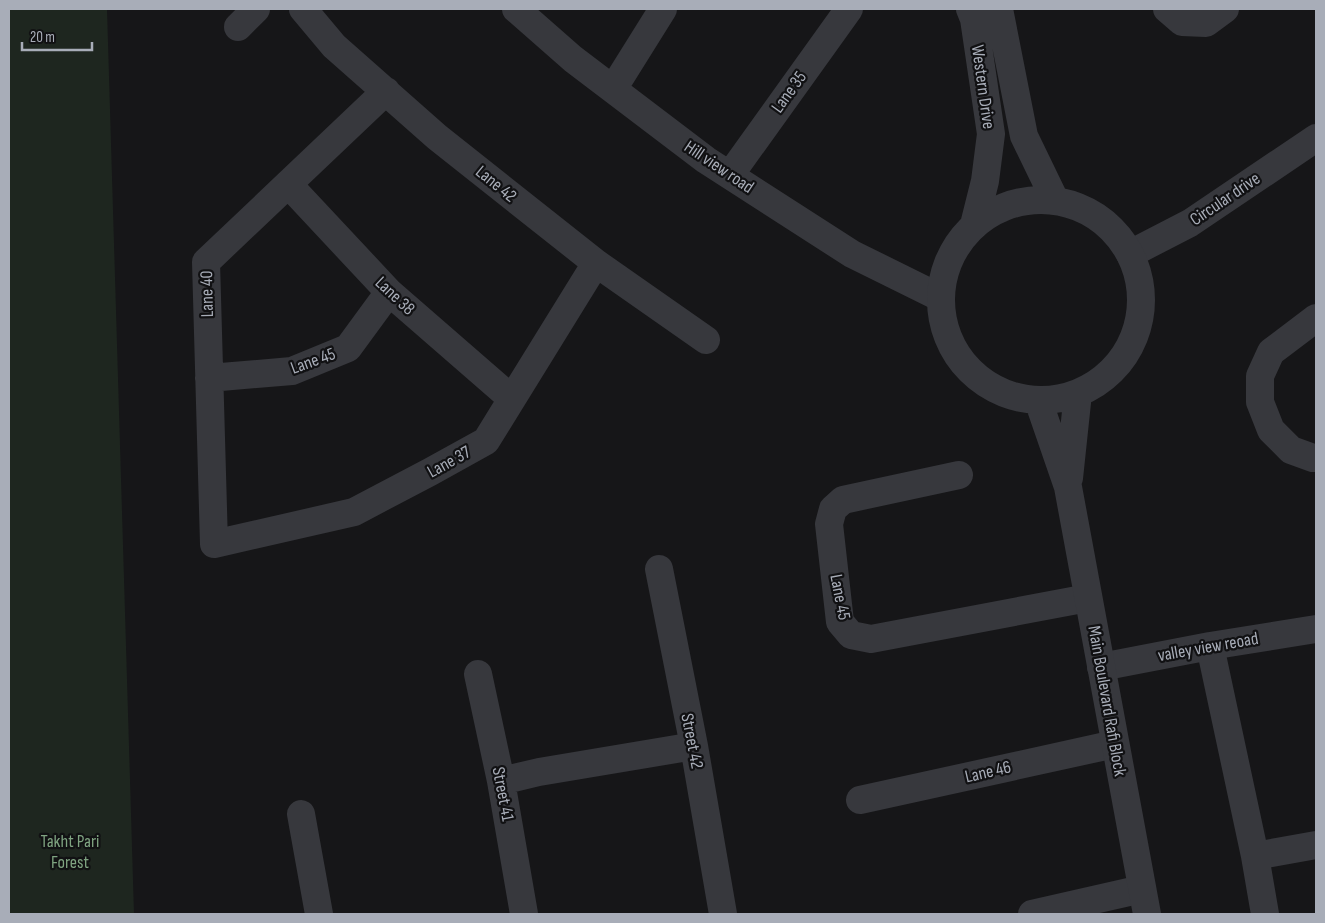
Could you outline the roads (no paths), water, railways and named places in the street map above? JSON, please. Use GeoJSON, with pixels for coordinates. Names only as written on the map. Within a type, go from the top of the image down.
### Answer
{"type":"FeatureCollection","features":[{"type":"Feature","properties":{"kind":"street","name":"Lane 42"},"geometry":{"type":"LineString","coordinates":[[303,9],[334,46],[437,137],[596,263],[706,340]]}},
{"type":"Feature","properties":{"kind":"street","name":"Hill view road"},"geometry":{"type":"LineString","coordinates":[[516,9],[573,58],[706,160],[852,254],[941,298]]}},
{"type":"Feature","properties":{"kind":"street"},"geometry":{"type":"LineString","coordinates":[[613,89],[663,9]]}},
{"type":"Feature","properties":{"kind":"street","name":"Lane 35"},"geometry":{"type":"LineString","coordinates":[[730,175],[849,9]]}},
{"type":"Feature","properties":{"kind":"street","name":"Western Drive"},"geometry":{"type":"LineString","coordinates":[[970,9],[974,19],[991,134],[985,181],[974,225]]}},
{"type":"Feature","properties":{"kind":"street","name":"Western Drive"},"geometry":{"type":"LineString","coordinates":[[999,9],[1024,136],[1055,200]]}},
{"type":"Feature","properties":{"kind":"street"},"geometry":{"type":"LineString","coordinates":[[1167,9],[1182,22],[1206,23],[1225,9]]}},
{"type":"Feature","properties":{"kind":"street","name":"Lane 40"},"geometry":{"type":"LineString","coordinates":[[214,544],[206,262],[386,91]]}},
{"type":"Feature","properties":{"kind":"street","name":"Circular drive"},"geometry":{"type":"LineString","coordinates":[[1130,254],[1190,223],[1316,138]]}},
{"type":"Feature","properties":{"kind":"street","name":"Lane 38"},"geometry":{"type":"LineString","coordinates":[[288,184],[388,292],[512,398]]}},
{"type":"Feature","properties":{"kind":"street"},"geometry":{"type":"LineString","coordinates":[[1055,200],[1068,203],[1094,214],[1115,232],[1130,254],[1137,272],[1141,308],[1131,344],[1121,360],[1109,373],[1078,393],[1038,400],[1021,398],[989,385],[975,375],[963,362],[947,332],[942,315],[941,298],[950,258],[974,225],[999,209],[1026,201],[1055,200]]}},
{"type":"Feature","properties":{"kind":"street","name":"Lane 37"},"geometry":{"type":"LineString","coordinates":[[214,544],[354,512],[486,441],[596,263]]}},
{"type":"Feature","properties":{"kind":"street","name":"Lane 45"},"geometry":{"type":"LineString","coordinates":[[209,378],[292,371],[348,348],[388,292]]}},
{"type":"Feature","properties":{"kind":"street"},"geometry":{"type":"LineString","coordinates":[[1316,318],[1271,352],[1260,376],[1260,402],[1271,430],[1291,450],[1316,458]]}},
{"type":"Feature","properties":{"kind":"street"},"geometry":{"type":"LineString","coordinates":[[1068,487],[1078,393]]}},
{"type":"Feature","properties":{"kind":"street"},"geometry":{"type":"LineString","coordinates":[[1038,400],[1068,487]]}},
{"type":"Feature","properties":{"kind":"street","name":"Lane 45"},"geometry":{"type":"LineString","coordinates":[[959,475],[843,500],[834,509],[829,524],[840,622],[851,635],[871,638],[1088,598]]}},
{"type":"Feature","properties":{"kind":"street","name":"Main Boulevard Rafi Block"},"geometry":{"type":"LineString","coordinates":[[1068,487],[1144,902]]}},
{"type":"Feature","properties":{"kind":"street","name":"Street 42"},"geometry":{"type":"LineString","coordinates":[[659,569],[694,746],[723,914]]}},
{"type":"Feature","properties":{"kind":"street","name":"valley view reoad"},"geometry":{"type":"LineString","coordinates":[[1101,667],[1210,646],[1316,629]]}},
{"type":"Feature","properties":{"kind":"street"},"geometry":{"type":"LineString","coordinates":[[1210,646],[1255,856],[1265,914]]}},
{"type":"Feature","properties":{"kind":"street","name":"Street 41"},"geometry":{"type":"LineString","coordinates":[[478,674],[501,781],[524,914]]}},
{"type":"Feature","properties":{"kind":"street","name":"Lane 46"},"geometry":{"type":"LineString","coordinates":[[860,800],[1115,744]]}},
{"type":"Feature","properties":{"kind":"street"},"geometry":{"type":"LineString","coordinates":[[501,781],[539,772],[694,746]]}},
{"type":"Feature","properties":{"kind":"street"},"geometry":{"type":"LineString","coordinates":[[301,814],[318,914]]}},
{"type":"Feature","properties":{"kind":"street"},"geometry":{"type":"LineString","coordinates":[[1255,856],[1316,845]]}},
{"type":"Feature","properties":{"kind":"street"},"geometry":{"type":"LineString","coordinates":[[1032,914],[1144,902]]}},
{"type":"Feature","properties":{"kind":"park label","name":"Takht Pari Forest"},"geometry":{"type":"Point","coordinates":[70,851]}}]}
